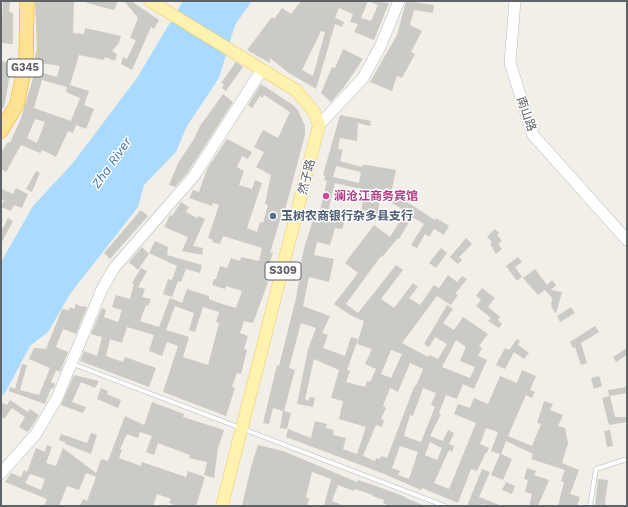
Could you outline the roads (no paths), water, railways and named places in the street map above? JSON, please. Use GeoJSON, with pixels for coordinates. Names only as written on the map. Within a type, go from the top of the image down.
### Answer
{"type":"FeatureCollection","features":[{"type":"Feature","properties":{"kind":"highway","name":"G345"},"geometry":{"type":"LineString","coordinates":[[1,120],[13,102],[20,59],[20,1]]}},
{"type":"Feature","properties":{"kind":"highway","name":"G345"},"geometry":{"type":"LineString","coordinates":[[1,131],[18,104],[26,60],[27,1]]}},
{"type":"Feature","properties":{"kind":"main road"},"geometry":{"type":"LineString","coordinates":[[150,1],[297,91],[314,112],[319,125]]}},
{"type":"Feature","properties":{"kind":"main road","name":"然子路"},"geometry":{"type":"LineString","coordinates":[[222,506],[319,125]]}},
{"type":"Feature","properties":{"kind":"street"},"geometry":{"type":"LineString","coordinates":[[319,125],[363,78],[380,47],[399,1]]}},
{"type":"Feature","properties":{"kind":"street","name":"南山路"},"geometry":{"type":"LineString","coordinates":[[515,1],[510,63],[533,135],[627,240]]}},
{"type":"Feature","properties":{"kind":"street"},"geometry":{"type":"LineString","coordinates":[[1,473],[36,434],[57,398],[102,289],[114,268],[194,176],[257,67]]}},
{"type":"Feature","properties":{"kind":"lane"},"geometry":{"type":"LineString","coordinates":[[72,364],[242,430],[446,506]]}},
{"type":"Feature","properties":{"kind":"lane"},"geometry":{"type":"LineString","coordinates":[[590,506],[596,469],[627,459]]}},
{"type":"Feature","properties":{"kind":"water","name":"Zha River"},"geometry":{"type":"Polygon","coordinates":[[[183,1],[252,1],[235,25],[219,78],[187,126],[176,152],[144,185],[138,207],[70,294],[48,332],[30,346],[5,393],[1,396],[1,262],[33,206],[72,164],[137,78],[183,1]]]}},
{"type":"Feature","properties":{"kind":"place","name":"澜沧江商务宾馆"},"geometry":{"type":"Point","coordinates":[326,196]}},
{"type":"Feature","properties":{"kind":"place","name":"玉树农商银行杂多县支行"},"geometry":{"type":"Point","coordinates":[273,216]}}]}
